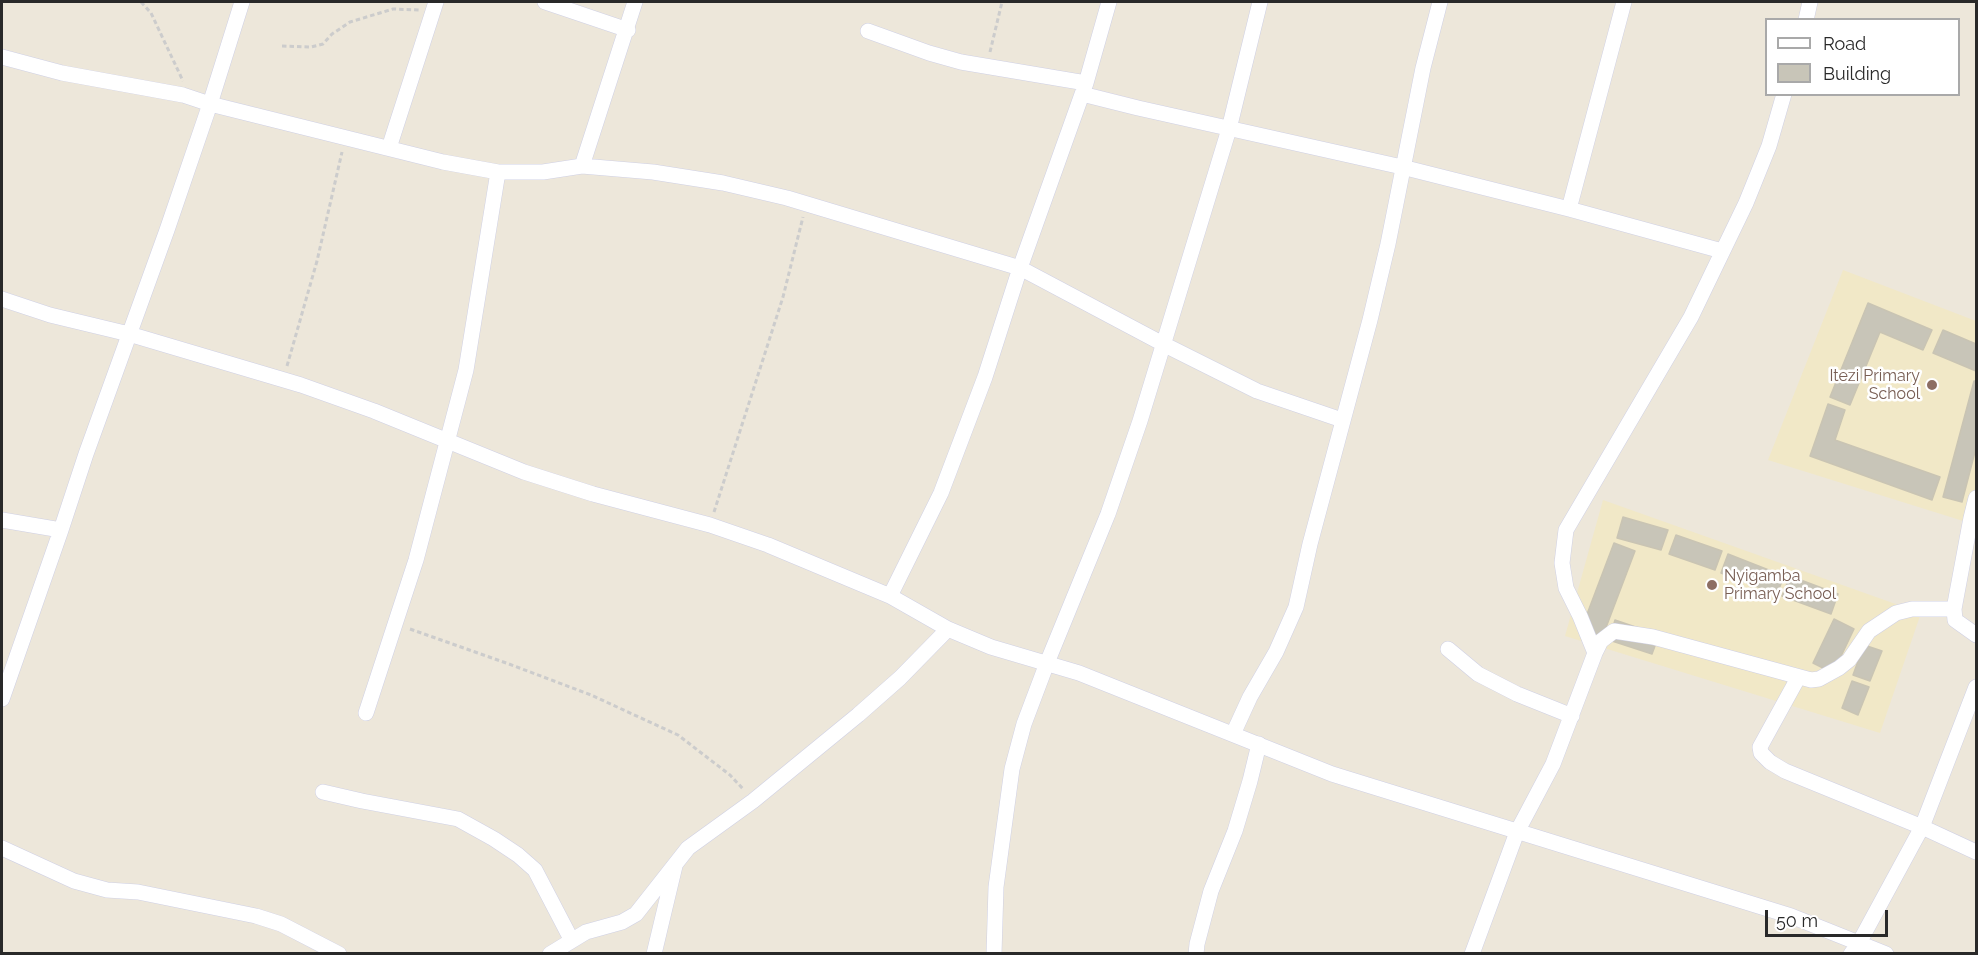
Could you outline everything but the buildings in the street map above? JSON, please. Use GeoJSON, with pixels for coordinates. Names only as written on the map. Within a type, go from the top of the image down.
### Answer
{"type":"FeatureCollection","features":[{"type":"Feature","properties":{"kind":"street"},"geometry":{"type":"LineString","coordinates":[[2,699],[210,104],[242,2]]}},
{"type":"Feature","properties":{"kind":"street"},"geometry":{"type":"LineString","coordinates":[[544,2],[628,30]]}},
{"type":"Feature","properties":{"kind":"street"},"geometry":{"type":"LineString","coordinates":[[582,166],[628,30],[635,2]]}},
{"type":"Feature","properties":{"kind":"street"},"geometry":{"type":"LineString","coordinates":[[890,596],[941,493],[985,377],[1020,268],[1084,89],[1109,2]]}},
{"type":"Feature","properties":{"kind":"street"},"geometry":{"type":"LineString","coordinates":[[994,954],[996,887],[1012,769],[1024,724],[1108,514],[1165,345],[1229,129],[1260,2]]}},
{"type":"Feature","properties":{"kind":"street"},"geometry":{"type":"LineString","coordinates":[[1233,734],[1250,697],[1276,652],[1296,606],[1388,244],[1423,68],[1440,2]]}},
{"type":"Feature","properties":{"kind":"street"},"geometry":{"type":"LineString","coordinates":[[1569,209],[1624,2]]}},
{"type":"Feature","properties":{"kind":"street"},"geometry":{"type":"LineString","coordinates":[[1806,18],[1810,2]]}},
{"type":"Feature","properties":{"kind":"street"},"geometry":{"type":"LineString","coordinates":[[389,148],[434,6]]}},
{"type":"Feature","properties":{"kind":"street"},"geometry":{"type":"LineString","coordinates":[[868,31],[928,53],[961,62],[987,65],[1229,129],[1402,167],[1722,250]]}},
{"type":"Feature","properties":{"kind":"street"},"geometry":{"type":"LineString","coordinates":[[2,57],[62,73],[192,98],[443,162],[498,172],[543,171],[582,166],[653,172],[723,183],[807,204],[1020,268],[1257,391],[1342,420]]}},
{"type":"Feature","properties":{"kind":"street"},"geometry":{"type":"LineString","coordinates":[[1595,653],[1566,588],[1562,563],[1566,530],[1691,317],[1746,203],[1769,146],[1783,96]]}},
{"type":"Feature","properties":{"kind":"street"},"geometry":{"type":"LineString","coordinates":[[366,713],[416,560],[466,370],[498,172]]}},
{"type":"Feature","properties":{"kind":"street"},"geometry":{"type":"LineString","coordinates":[[2,299],[50,315],[129,334],[284,380],[374,411],[524,472],[593,494],[710,525],[768,545],[890,596],[948,629],[991,647],[1047,663],[1119,688],[1332,774],[1791,916],[1855,948],[1886,954]]}},
{"type":"Feature","properties":{"kind":"street"},"geometry":{"type":"LineString","coordinates":[[1977,498],[1954,606],[1954,620],[1977,634]]}},
{"type":"Feature","properties":{"kind":"street"},"geometry":{"type":"LineString","coordinates":[[2,520],[62,530]]}},
{"type":"Feature","properties":{"kind":"street"},"geometry":{"type":"LineString","coordinates":[[1472,954],[1517,832],[1553,764],[1595,653],[1601,641],[1614,631],[1653,637],[1810,681],[1819,679],[1839,668],[1849,660],[1869,631],[1896,613],[1912,609],[1954,606]]}},
{"type":"Feature","properties":{"kind":"street"},"geometry":{"type":"LineString","coordinates":[[550,954],[571,939],[586,932],[622,922],[636,914],[688,848],[753,801],[900,678],[948,629]]}},
{"type":"Feature","properties":{"kind":"street"},"geometry":{"type":"LineString","coordinates":[[1448,649],[1478,674],[1517,694],[1572,716]]}},
{"type":"Feature","properties":{"kind":"street"},"geometry":{"type":"LineString","coordinates":[[1798,678],[1760,747],[1761,753],[1770,762],[1785,771],[1977,852]]}},
{"type":"Feature","properties":{"kind":"street"},"geometry":{"type":"LineString","coordinates":[[1855,948],[1922,827],[1977,687]]}},
{"type":"Feature","properties":{"kind":"street"},"geometry":{"type":"LineString","coordinates":[[1196,954],[1211,891],[1235,831],[1259,744]]}},
{"type":"Feature","properties":{"kind":"street"},"geometry":{"type":"LineString","coordinates":[[324,792],[458,819],[494,839],[535,870],[571,939]]}},
{"type":"Feature","properties":{"kind":"street"},"geometry":{"type":"LineString","coordinates":[[2,848],[74,881],[107,890],[138,892],[256,916],[281,924],[339,954]]}},
{"type":"Feature","properties":{"kind":"street"},"geometry":{"type":"LineString","coordinates":[[654,954],[676,861]]}},
{"type":"Feature","properties":{"kind":"path"},"geometry":{"type":"LineString","coordinates":[[141,2],[151,13],[192,98]]}},
{"type":"Feature","properties":{"kind":"path"},"geometry":{"type":"LineString","coordinates":[[987,65],[1002,2]]}},
{"type":"Feature","properties":{"kind":"path"},"geometry":{"type":"LineString","coordinates":[[282,46],[311,47],[323,44],[332,34],[350,22],[393,9],[434,6]]}},
{"type":"Feature","properties":{"kind":"path"},"geometry":{"type":"LineString","coordinates":[[284,380],[317,261],[345,138]]}},
{"type":"Feature","properties":{"kind":"path"},"geometry":{"type":"LineString","coordinates":[[710,525],[783,297],[807,204]]}},
{"type":"Feature","properties":{"kind":"path"},"geometry":{"type":"LineString","coordinates":[[396,625],[591,695],[678,735],[730,775],[753,801]]}},
{"type":"Feature","properties":{"kind":"shaded area"},"geometry":{"type":"Polygon","coordinates":[[[1843,270],[1976,321],[1976,525],[1768,460],[1843,270]]]}},
{"type":"Feature","properties":{"kind":"shaded area"},"geometry":{"type":"Polygon","coordinates":[[[1603,500],[1921,613],[1880,733],[1565,636],[1603,500]]]}},
{"type":"Feature","properties":{"kind":"place","name":"Itezi Primary School"},"geometry":{"type":"Point","coordinates":[1932,385]}},
{"type":"Feature","properties":{"kind":"place","name":"Nyigamba Primary School"},"geometry":{"type":"Point","coordinates":[1712,585]}}]}
